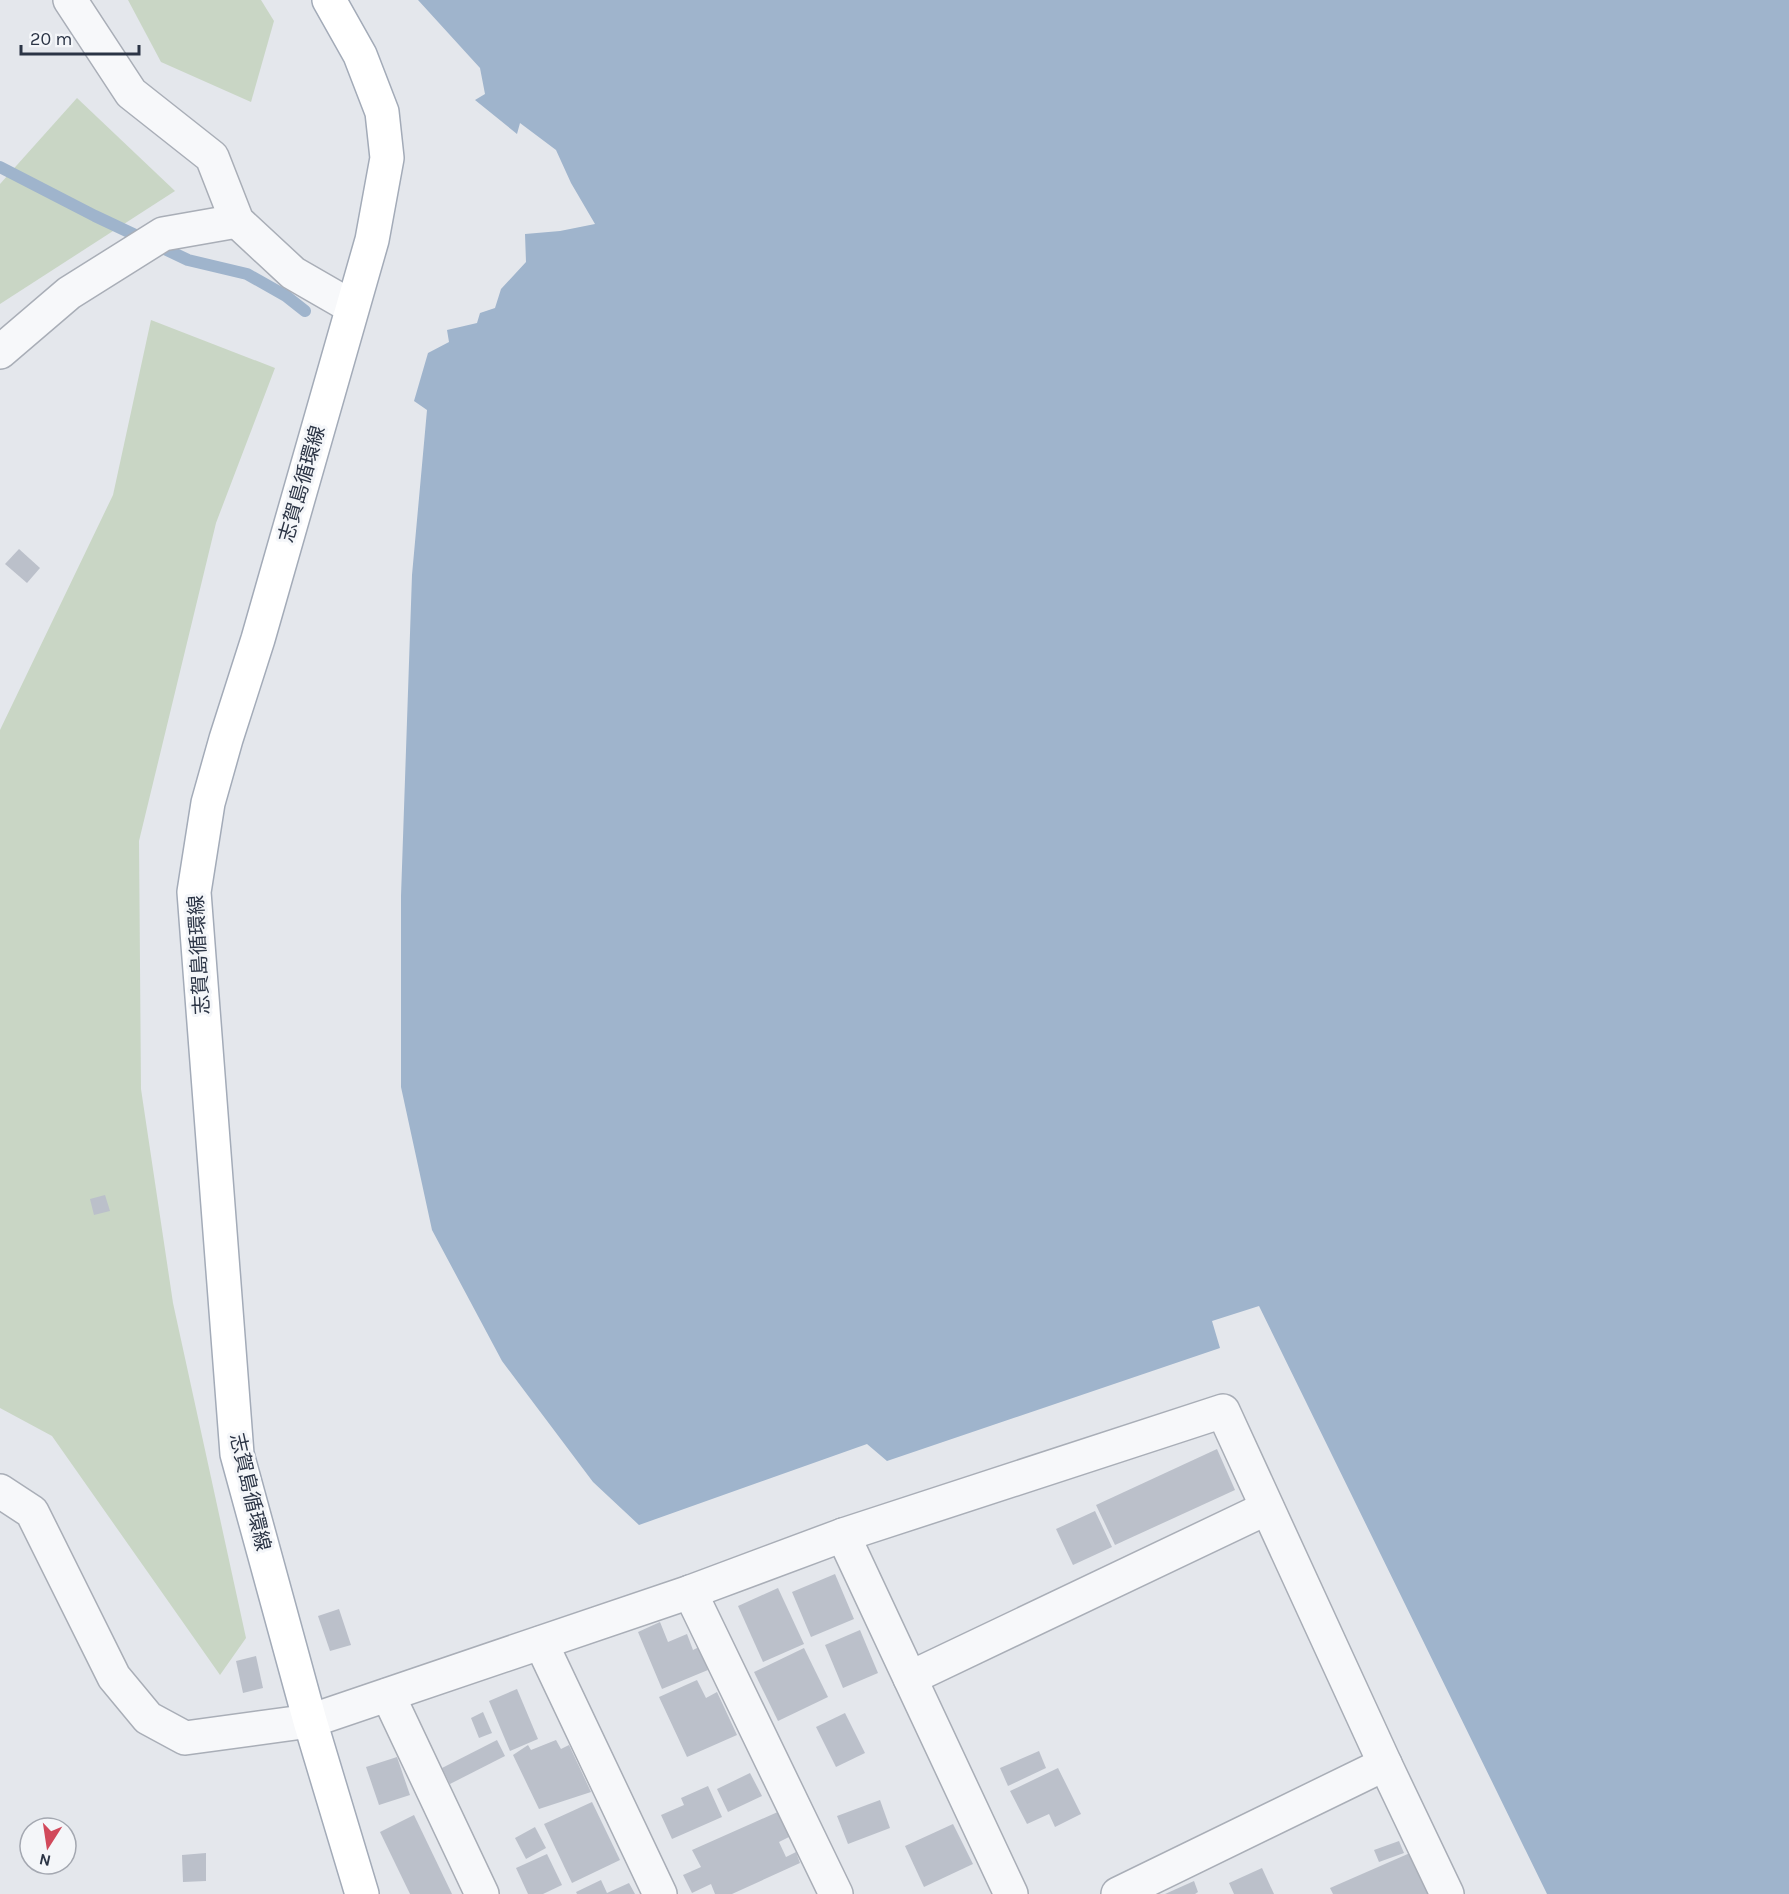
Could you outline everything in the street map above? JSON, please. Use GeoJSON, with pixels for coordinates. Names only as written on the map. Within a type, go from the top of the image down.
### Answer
{"type":"FeatureCollection","features":[{"type":"Feature","properties":{"kind":"main road","name":"志賀島循環線"},"geometry":{"type":"LineString","coordinates":[[329,0],[360,55],[382,112],[387,158],[372,240],[258,639],[208,803],[194,892],[237,1454],[310,1721],[362,1894]]}},
{"type":"Feature","properties":{"kind":"street"},"geometry":{"type":"LineString","coordinates":[[70,0],[131,93],[212,157],[237,221],[293,273],[352,307]]}},
{"type":"Feature","properties":{"kind":"street"},"geometry":{"type":"LineString","coordinates":[[0,352],[69,293],[163,234],[237,221]]}},
{"type":"Feature","properties":{"kind":"street"},"geometry":{"type":"LineString","coordinates":[[0,1491],[32,1512],[114,1677],[148,1718],[185,1738],[310,1721],[690,1592],[843,1535],[1223,1411],[1384,1764],[1447,1894]]}},
{"type":"Feature","properties":{"kind":"street"},"geometry":{"type":"LineString","coordinates":[[910,1678],[1268,1508]]}},
{"type":"Feature","properties":{"kind":"street"},"geometry":{"type":"LineString","coordinates":[[843,1535],[1011,1894]]}},
{"type":"Feature","properties":{"kind":"street"},"geometry":{"type":"LineString","coordinates":[[690,1592],[836,1894]]}},
{"type":"Feature","properties":{"kind":"street"},"geometry":{"type":"LineString","coordinates":[[541,1643],[660,1894]]}},
{"type":"Feature","properties":{"kind":"street"},"geometry":{"type":"LineString","coordinates":[[388,1695],[482,1894]]}},
{"type":"Feature","properties":{"kind":"street"},"geometry":{"type":"LineString","coordinates":[[1118,1894],[1384,1764]]}},
{"type":"Feature","properties":{"kind":"green space"},"geometry":{"type":"Polygon","coordinates":[[[128,0],[261,0],[274,21],[251,102],[161,62],[128,0]]]}},
{"type":"Feature","properties":{"kind":"green space"},"geometry":{"type":"Polygon","coordinates":[[[77,98],[175,191],[0,304],[0,184],[77,98]]]}},
{"type":"Feature","properties":{"kind":"green space"},"geometry":{"type":"Polygon","coordinates":[[[151,320],[275,368],[216,523],[139,841],[141,1089],[173,1303],[246,1638],[220,1675],[52,1436],[0,1408],[0,730],[113,495],[151,320]]]}},
{"type":"Feature","properties":{"kind":"water"},"geometry":{"type":"Polygon","coordinates":[[[418,0],[1789,0],[1789,1894],[1547,1894],[1259,1306],[1212,1321],[1220,1348],[887,1461],[867,1444],[639,1525],[593,1482],[502,1361],[432,1230],[401,1087],[401,896],[412,575],[427,410],[414,401],[428,353],[449,342],[447,330],[477,323],[480,313],[495,308],[501,289],[526,262],[525,234],[560,231],[595,224],[571,183],[556,150],[520,123],[517,134],[475,100],[485,94],[480,68],[418,0]]]}},
{"type":"Feature","properties":{"kind":"building"},"geometry":{"type":"Polygon","coordinates":[[[19,549],[40,568],[27,583],[5,564],[19,549]]]}},
{"type":"Feature","properties":{"kind":"building"},"geometry":{"type":"Polygon","coordinates":[[[105,1195],[110,1211],[94,1215],[90,1199],[105,1195]]]}},
{"type":"Feature","properties":{"kind":"building"},"geometry":{"type":"Polygon","coordinates":[[[1217,1449],[1235,1490],[1115,1545],[1096,1505],[1217,1449]]]}},
{"type":"Feature","properties":{"kind":"building"},"geometry":{"type":"Polygon","coordinates":[[[1095,1511],[1112,1547],[1073,1565],[1056,1529],[1095,1511]]]}},
{"type":"Feature","properties":{"kind":"building"},"geometry":{"type":"Polygon","coordinates":[[[835,1574],[854,1619],[811,1637],[792,1592],[835,1574]]]}},
{"type":"Feature","properties":{"kind":"building"},"geometry":{"type":"Polygon","coordinates":[[[778,1588],[804,1644],[763,1662],[738,1606],[778,1588]]]}},
{"type":"Feature","properties":{"kind":"building"},"geometry":{"type":"Polygon","coordinates":[[[339,1609],[351,1645],[330,1651],[318,1616],[339,1609]]]}},
{"type":"Feature","properties":{"kind":"building"},"geometry":{"type":"Polygon","coordinates":[[[660,1622],[668,1642],[687,1634],[693,1650],[699,1647],[708,1670],[662,1689],[638,1632],[660,1622]]]}},
{"type":"Feature","properties":{"kind":"building"},"geometry":{"type":"Polygon","coordinates":[[[860,1630],[878,1673],[843,1688],[825,1645],[860,1630]]]}},
{"type":"Feature","properties":{"kind":"building"},"geometry":{"type":"Polygon","coordinates":[[[804,1648],[828,1697],[778,1721],[754,1672],[804,1648]]]}},
{"type":"Feature","properties":{"kind":"building"},"geometry":{"type":"Polygon","coordinates":[[[256,1656],[263,1688],[243,1693],[236,1661],[256,1656]]]}},
{"type":"Feature","properties":{"kind":"building"},"geometry":{"type":"Polygon","coordinates":[[[697,1680],[706,1698],[717,1692],[737,1735],[687,1757],[659,1697],[697,1680]]]}},
{"type":"Feature","properties":{"kind":"building"},"geometry":{"type":"Polygon","coordinates":[[[517,1689],[538,1739],[510,1751],[489,1701],[517,1689]]]}},
{"type":"Feature","properties":{"kind":"building"},"geometry":{"type":"Polygon","coordinates":[[[483,1712],[492,1733],[479,1738],[471,1718],[483,1712]]]}},
{"type":"Feature","properties":{"kind":"building"},"geometry":{"type":"Polygon","coordinates":[[[845,1713],[865,1753],[836,1767],[816,1727],[845,1713]]]}},
{"type":"Feature","properties":{"kind":"building"},"geometry":{"type":"Polygon","coordinates":[[[497,1740],[505,1756],[450,1784],[442,1768],[497,1740]]]}},
{"type":"Feature","properties":{"kind":"building"},"geometry":{"type":"Polygon","coordinates":[[[556,1740],[561,1749],[569,1745],[591,1792],[539,1809],[513,1755],[528,1745],[531,1750],[556,1740]]]}},
{"type":"Feature","properties":{"kind":"building"},"geometry":{"type":"Polygon","coordinates":[[[1039,1751],[1046,1768],[1008,1786],[1000,1768],[1039,1751]]]}},
{"type":"Feature","properties":{"kind":"building"},"geometry":{"type":"Polygon","coordinates":[[[397,1757],[410,1795],[379,1805],[366,1767],[397,1757]]]}},
{"type":"Feature","properties":{"kind":"building"},"geometry":{"type":"Polygon","coordinates":[[[1058,1768],[1081,1814],[1055,1827],[1049,1814],[1027,1824],[1010,1791],[1058,1768]]]}},
{"type":"Feature","properties":{"kind":"building"},"geometry":{"type":"Polygon","coordinates":[[[750,1773],[762,1796],[728,1812],[717,1789],[750,1773]]]}},
{"type":"Feature","properties":{"kind":"building"},"geometry":{"type":"Polygon","coordinates":[[[708,1786],[722,1817],[672,1839],[661,1815],[684,1805],[681,1798],[708,1786]]]}},
{"type":"Feature","properties":{"kind":"building"},"geometry":{"type":"Polygon","coordinates":[[[880,1800],[890,1828],[848,1844],[837,1816],[880,1800]]]}},
{"type":"Feature","properties":{"kind":"building"},"geometry":{"type":"Polygon","coordinates":[[[592,1802],[620,1860],[572,1883],[544,1824],[592,1802]]]}},
{"type":"Feature","properties":{"kind":"building"},"geometry":{"type":"Polygon","coordinates":[[[780,1811],[791,1836],[779,1842],[786,1857],[796,1852],[800,1863],[732,1894],[715,1894],[711,1884],[692,1893],[683,1875],[701,1867],[692,1850],[780,1811]]]}},
{"type":"Feature","properties":{"kind":"building"},"geometry":{"type":"Polygon","coordinates":[[[414,1815],[452,1894],[410,1894],[380,1832],[414,1815]]]}},
{"type":"Feature","properties":{"kind":"building"},"geometry":{"type":"Polygon","coordinates":[[[953,1824],[973,1864],[924,1887],[905,1846],[953,1824]]]}},
{"type":"Feature","properties":{"kind":"building"},"geometry":{"type":"Polygon","coordinates":[[[535,1827],[546,1848],[526,1859],[515,1838],[535,1827]]]}},
{"type":"Feature","properties":{"kind":"building"},"geometry":{"type":"Polygon","coordinates":[[[1399,1841],[1404,1853],[1379,1862],[1374,1850],[1399,1841]]]}},
{"type":"Feature","properties":{"kind":"building"},"geometry":{"type":"Polygon","coordinates":[[[206,1853],[206,1881],[183,1882],[182,1855],[206,1853]]]}},
{"type":"Feature","properties":{"kind":"building"},"geometry":{"type":"Polygon","coordinates":[[[1410,1853],[1428,1894],[1333,1894],[1330,1888],[1410,1853]]]}},
{"type":"Feature","properties":{"kind":"building"},"geometry":{"type":"Polygon","coordinates":[[[547,1854],[562,1885],[543,1894],[528,1894],[516,1868],[547,1854]]]}},
{"type":"Feature","properties":{"kind":"building"},"geometry":{"type":"Polygon","coordinates":[[[1262,1868],[1274,1894],[1234,1894],[1229,1883],[1262,1868]]]}},
{"type":"Feature","properties":{"kind":"building"},"geometry":{"type":"Polygon","coordinates":[[[601,1880],[607,1893],[629,1883],[635,1894],[577,1894],[576,1892],[601,1880]]]}},
{"type":"Feature","properties":{"kind":"building"},"geometry":{"type":"Polygon","coordinates":[[[1194,1881],[1198,1892],[1195,1894],[1165,1894],[1194,1881]]]}},
{"type":"Feature","properties":{"kind":"waterway"},"geometry":{"type":"LineString","coordinates":[[0,167],[188,260],[247,274],[286,296],[305,311]]}}]}
